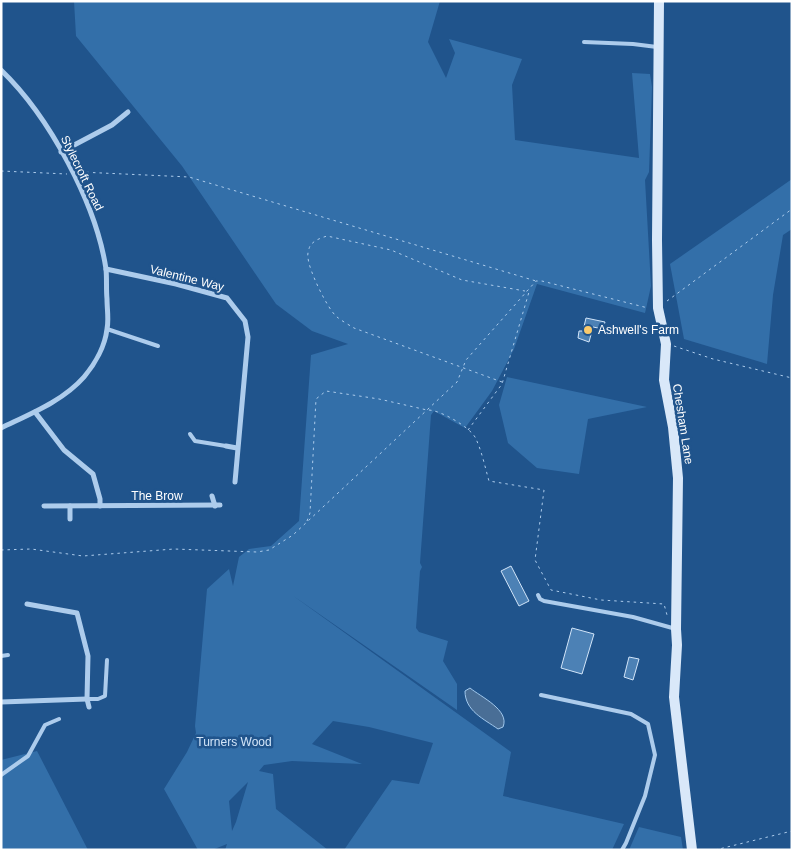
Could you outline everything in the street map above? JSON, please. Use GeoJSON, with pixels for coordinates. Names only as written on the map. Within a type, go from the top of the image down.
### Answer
{"type":"FeatureCollection","features":[{"type":"Feature","properties":{"kind":"street","name":"Chesham Lane"},"geometry":{"type":"LineString","coordinates":[[659,1],[657,240],[659,310],[666,344],[664,380],[673,426],[678,478],[672,628],[677,645],[674,697],[692,850]]}},
{"type":"Feature","properties":{"kind":"street","name":"Stylecroft Road"},"geometry":{"type":"LineString","coordinates":[[1,70],[16,85],[48,128],[62,152],[94,220],[106,269],[107,329],[101,350],[85,376],[69,392],[35,412],[1,428]]}},
{"type":"Feature","properties":{"kind":"street"},"geometry":{"type":"LineString","coordinates":[[62,152],[112,125],[128,112]]}},
{"type":"Feature","properties":{"kind":"street","name":"Valentine Way"},"geometry":{"type":"LineString","coordinates":[[106,269],[176,284],[227,298],[245,321],[248,338],[237,448],[236,482]]}},
{"type":"Feature","properties":{"kind":"street"},"geometry":{"type":"LineString","coordinates":[[35,412],[64,450],[93,474],[100,498],[100,506]]}},
{"type":"Feature","properties":{"kind":"street"},"geometry":{"type":"LineString","coordinates":[[226,446],[237,448]]}},
{"type":"Feature","properties":{"kind":"street","name":"The Brow"},"geometry":{"type":"LineString","coordinates":[[44,506],[218,506],[212,496]]}},
{"type":"Feature","properties":{"kind":"street"},"geometry":{"type":"LineString","coordinates":[[70,506],[70,519]]}},
{"type":"Feature","properties":{"kind":"street"},"geometry":{"type":"LineString","coordinates":[[27,604],[77,613],[88,656],[87,699],[89,707]]}},
{"type":"Feature","properties":{"kind":"street"},"geometry":{"type":"LineString","coordinates":[[1,702],[87,699]]}},
{"type":"Feature","properties":{"kind":"lane"},"geometry":{"type":"LineString","coordinates":[[584,42],[659,47]]}},
{"type":"Feature","properties":{"kind":"lane"},"geometry":{"type":"LineString","coordinates":[[107,329],[158,346]]}},
{"type":"Feature","properties":{"kind":"lane"},"geometry":{"type":"LineString","coordinates":[[190,434],[195,441],[226,446]]}},
{"type":"Feature","properties":{"kind":"lane"},"geometry":{"type":"LineString","coordinates":[[538,595],[544,601],[632,617],[672,628]]}},
{"type":"Feature","properties":{"kind":"lane"},"geometry":{"type":"LineString","coordinates":[[1,656],[8,655]]}},
{"type":"Feature","properties":{"kind":"lane"},"geometry":{"type":"LineString","coordinates":[[87,699],[98,699],[105,696],[107,660]]}},
{"type":"Feature","properties":{"kind":"lane"},"geometry":{"type":"LineString","coordinates":[[541,695],[632,714],[648,724],[655,755],[645,796],[622,850]]}},
{"type":"Feature","properties":{"kind":"lane"},"geometry":{"type":"LineString","coordinates":[[1,775],[28,756],[45,725],[59,718]]}},
{"type":"Feature","properties":{"kind":"path"},"geometry":{"type":"LineString","coordinates":[[1,171],[68,174]]}},
{"type":"Feature","properties":{"kind":"path"},"geometry":{"type":"LineString","coordinates":[[81,171],[189,177],[536,281],[659,310],[792,209]]}},
{"type":"Feature","properties":{"kind":"path"},"geometry":{"type":"LineString","coordinates":[[468,430],[502,382],[529,292],[462,280],[391,250],[327,236],[317,239],[310,246],[308,258],[320,291],[336,317],[354,328],[502,382]]}},
{"type":"Feature","properties":{"kind":"path"},"geometry":{"type":"LineString","coordinates":[[1,550],[31,549],[83,556],[174,550],[257,552],[269,550],[293,535],[458,382],[466,360],[536,281]]}},
{"type":"Feature","properties":{"kind":"path"},"geometry":{"type":"LineString","coordinates":[[666,344],[713,359],[792,378]]}},
{"type":"Feature","properties":{"kind":"path"},"geometry":{"type":"LineString","coordinates":[[307,522],[310,513],[316,399],[326,391],[433,410],[444,414],[476,437],[489,481],[544,490],[535,560],[551,590],[601,600],[664,604],[672,628]]}},
{"type":"Feature","properties":{"kind":"path"},"geometry":{"type":"LineString","coordinates":[[715,850],[792,831]]}},
{"type":"Feature","properties":{"kind":"green space","name":"Turners Wood"},"geometry":{"type":"Polygon","coordinates":[[[74,1],[440,1],[428,42],[446,78],[455,53],[449,39],[522,59],[512,85],[515,140],[639,158],[632,73],[650,74],[652,87],[649,172],[645,180],[651,286],[645,313],[537,284],[514,349],[492,391],[465,428],[434,411],[431,415],[420,563],[422,567],[420,571],[416,628],[419,632],[448,641],[443,661],[457,684],[457,710],[292,595],[511,752],[503,796],[624,824],[612,850],[344,850],[392,780],[419,784],[433,743],[369,727],[333,721],[312,744],[362,764],[292,761],[264,765],[259,771],[273,774],[276,809],[328,850],[225,850],[227,844],[212,850],[198,850],[164,789],[187,752],[196,733],[195,726],[207,589],[229,569],[233,586],[239,557],[249,549],[271,546],[299,521],[311,355],[348,344],[312,331],[276,304],[182,166],[76,36],[74,1]],[[248,782],[229,801],[232,831],[248,782]]]}},
{"type":"Feature","properties":{"kind":"green space"},"geometry":{"type":"Polygon","coordinates":[[[792,179],[792,229],[783,235],[773,295],[767,364],[684,339],[670,264],[792,179]]]}},
{"type":"Feature","properties":{"kind":"green space"},"geometry":{"type":"Polygon","coordinates":[[[507,377],[647,407],[588,419],[579,474],[537,468],[508,443],[499,405],[507,377]]]}},
{"type":"Feature","properties":{"kind":"green space"},"geometry":{"type":"Polygon","coordinates":[[[37,751],[88,850],[1,850],[1,760],[37,751]]]}},
{"type":"Feature","properties":{"kind":"green space"},"geometry":{"type":"Polygon","coordinates":[[[639,827],[681,837],[683,850],[629,850],[639,827]]]}},
{"type":"Feature","properties":{"kind":"shaded area"},"geometry":{"type":"Polygon","coordinates":[[[470,688],[499,710],[504,721],[503,727],[498,729],[476,714],[466,698],[465,691],[470,688]]]}},
{"type":"Feature","properties":{"kind":"building","name":"Ashwell's Farm"},"geometry":{"type":"Polygon","coordinates":[[[586,318],[605,322],[603,329],[593,327],[589,342],[578,338],[579,331],[583,331],[586,318]]]}},
{"type":"Feature","properties":{"kind":"building"},"geometry":{"type":"Polygon","coordinates":[[[511,566],[529,601],[519,606],[501,571],[511,566]]]}},
{"type":"Feature","properties":{"kind":"building"},"geometry":{"type":"Polygon","coordinates":[[[572,628],[594,634],[582,674],[561,668],[572,628]]]}},
{"type":"Feature","properties":{"kind":"building"},"geometry":{"type":"Polygon","coordinates":[[[629,657],[639,659],[633,680],[624,677],[629,657]]]}},
{"type":"Feature","properties":{"kind":"place","name":"Ashwell's Farm"},"geometry":{"type":"Point","coordinates":[588,330]}}]}
